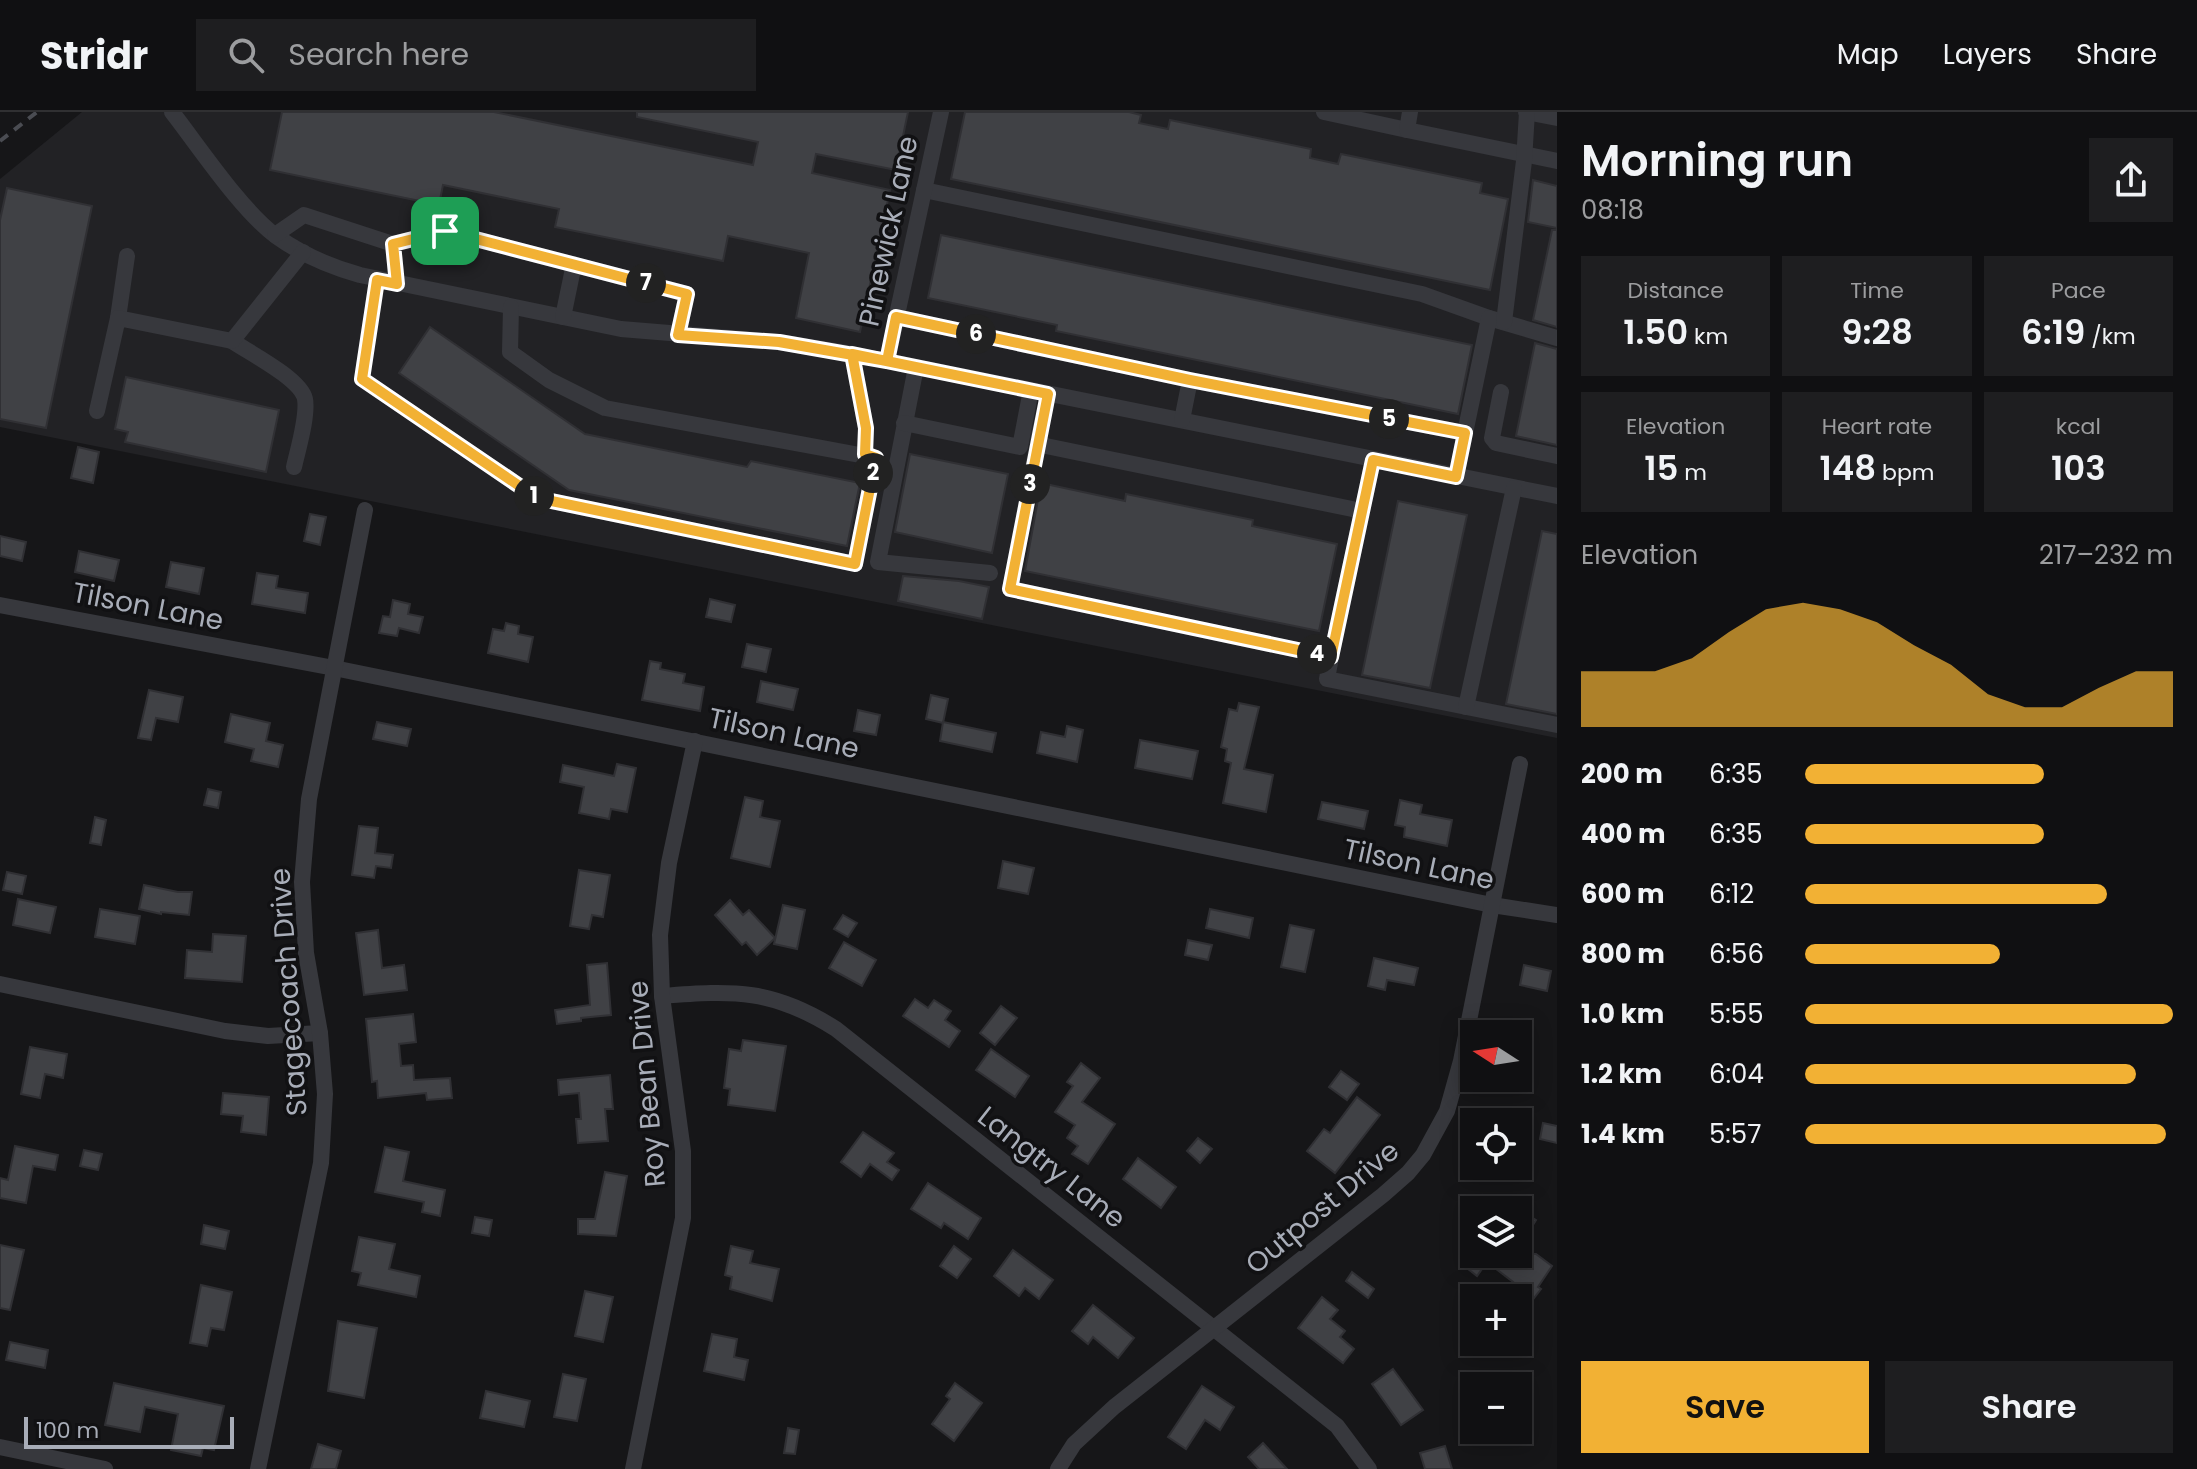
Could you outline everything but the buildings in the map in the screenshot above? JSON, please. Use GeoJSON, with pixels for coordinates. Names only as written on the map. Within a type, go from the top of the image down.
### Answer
{"type":"FeatureCollection","features":[{"type":"Feature","properties":{"kind":"street"},"geometry":{"type":"LineString","coordinates":[[172,112],[252,212],[275,235],[339,269],[377,280],[621,329],[779,342],[852,354],[1557,496]]}},
{"type":"Feature","properties":{"kind":"street","name":"Pinewick Lane"},"geometry":{"type":"LineString","coordinates":[[887,361],[941,112]]}},
{"type":"Feature","properties":{"kind":"street"},"geometry":{"type":"LineString","coordinates":[[1324,112],[1557,161]]}},
{"type":"Feature","properties":{"kind":"street"},"geometry":{"type":"LineString","coordinates":[[1407,130],[1410,112]]}},
{"type":"Feature","properties":{"kind":"street"},"geometry":{"type":"LineString","coordinates":[[1456,477],[1465,433],[1497,320],[1524,156],[1526,112],[1557,118]]}},
{"type":"Feature","properties":{"kind":"street"},"geometry":{"type":"LineString","coordinates":[[924,190],[1422,294],[1557,338]]}},
{"type":"Feature","properties":{"kind":"street"},"geometry":{"type":"LineString","coordinates":[[275,235],[304,215],[393,244],[445,231],[687,294],[678,335]]}},
{"type":"Feature","properties":{"kind":"street"},"geometry":{"type":"LineString","coordinates":[[393,244],[397,284]]}},
{"type":"Feature","properties":{"kind":"street"},"geometry":{"type":"LineString","coordinates":[[232,341],[303,252]]}},
{"type":"Feature","properties":{"kind":"street"},"geometry":{"type":"LineString","coordinates":[[97,411],[118,318],[127,256]]}},
{"type":"Feature","properties":{"kind":"street"},"geometry":{"type":"LineString","coordinates":[[563,317],[574,264]]}},
{"type":"Feature","properties":{"kind":"street"},"geometry":{"type":"LineString","coordinates":[[377,280],[362,379],[537,498],[855,564],[876,458],[605,408],[549,380],[510,352],[511,307]]}},
{"type":"Feature","properties":{"kind":"street"},"geometry":{"type":"LineString","coordinates":[[896,317],[1190,380],[1465,433]]}},
{"type":"Feature","properties":{"kind":"street"},"geometry":{"type":"LineString","coordinates":[[118,318],[232,341],[299,385],[305,398],[305,411],[294,467]]}},
{"type":"Feature","properties":{"kind":"street"},"geometry":{"type":"LineString","coordinates":[[852,354],[866,428],[865,454]]}},
{"type":"Feature","properties":{"kind":"street"},"geometry":{"type":"LineString","coordinates":[[916,367],[878,562],[990,573]]}},
{"type":"Feature","properties":{"kind":"street"},"geometry":{"type":"LineString","coordinates":[[1182,420],[1190,380]]}},
{"type":"Feature","properties":{"kind":"street"},"geometry":{"type":"LineString","coordinates":[[904,423],[1020,447],[1040,392]]}},
{"type":"Feature","properties":{"kind":"street"},"geometry":{"type":"LineString","coordinates":[[1040,392],[1038,442],[1010,589],[1331,657]]}},
{"type":"Feature","properties":{"kind":"street"},"geometry":{"type":"LineString","coordinates":[[1501,392],[1492,438],[1496,443],[1557,456]]}},
{"type":"Feature","properties":{"kind":"street"},"geometry":{"type":"LineString","coordinates":[[1038,442],[1362,511]]}},
{"type":"Feature","properties":{"kind":"street"},"geometry":{"type":"LineString","coordinates":[[1373,460],[1327,679],[1557,725]]}},
{"type":"Feature","properties":{"kind":"street"},"geometry":{"type":"LineString","coordinates":[[1466,707],[1514,488]]}},
{"type":"Feature","properties":{"kind":"street","name":"Stagecoach Drive"},"geometry":{"type":"LineString","coordinates":[[258,1469],[321,1163],[325,1094],[320,1033],[306,953],[302,882],[309,799],[365,510]]}},
{"type":"Feature","properties":{"kind":"street","name":"Tilson Lane"},"geometry":{"type":"LineString","coordinates":[[0,605],[334,668],[1492,905],[1557,915]]}},
{"type":"Feature","properties":{"kind":"street","name":"Roy Bean Drive"},"geometry":{"type":"LineString","coordinates":[[633,1469],[683,1218],[683,1151],[662,996],[660,935],[663,899],[695,741]]}},
{"type":"Feature","properties":{"kind":"street","name":"Outpost Drive"},"geometry":{"type":"LineString","coordinates":[[1058,1469],[1074,1444],[1114,1407],[1383,1195],[1423,1155],[1447,1111],[1461,1061],[1520,764]]}},
{"type":"Feature","properties":{"kind":"street"},"geometry":{"type":"LineString","coordinates":[[0,984],[225,1031],[268,1036],[320,1033]]}},
{"type":"Feature","properties":{"kind":"street","name":"Langtry Lane"},"geometry":{"type":"LineString","coordinates":[[662,996],[717,991],[766,996],[810,1012],[836,1029],[1337,1426],[1369,1469]]}},
{"type":"Feature","properties":{"kind":"street"},"geometry":{"type":"LineString","coordinates":[[0,1447],[105,1469]]}},
{"type":"Feature","properties":{"kind":"shaded area"},"geometry":{"type":"Polygon","coordinates":[[[82,112],[1557,112],[1557,738],[0,427],[0,179],[82,112]]]}},
{"type":"Feature","properties":{"kind":"railway"},"geometry":{"type":"LineString","coordinates":[[0,141],[37,112]]}},
{"type":"Feature","properties":{"kind":"route"},"geometry":{"type":"LineString","coordinates":[[445,231],[393,244],[397,284],[377,280],[362,379],[537,498],[855,564],[876,458],[865,454],[866,428],[852,354],[887,361],[1048,394],[1010,589],[1331,657],[1373,460],[1456,477],[1465,433],[1190,380],[896,317],[887,361],[852,354],[779,342],[678,335],[687,294],[445,231]]}}]}
